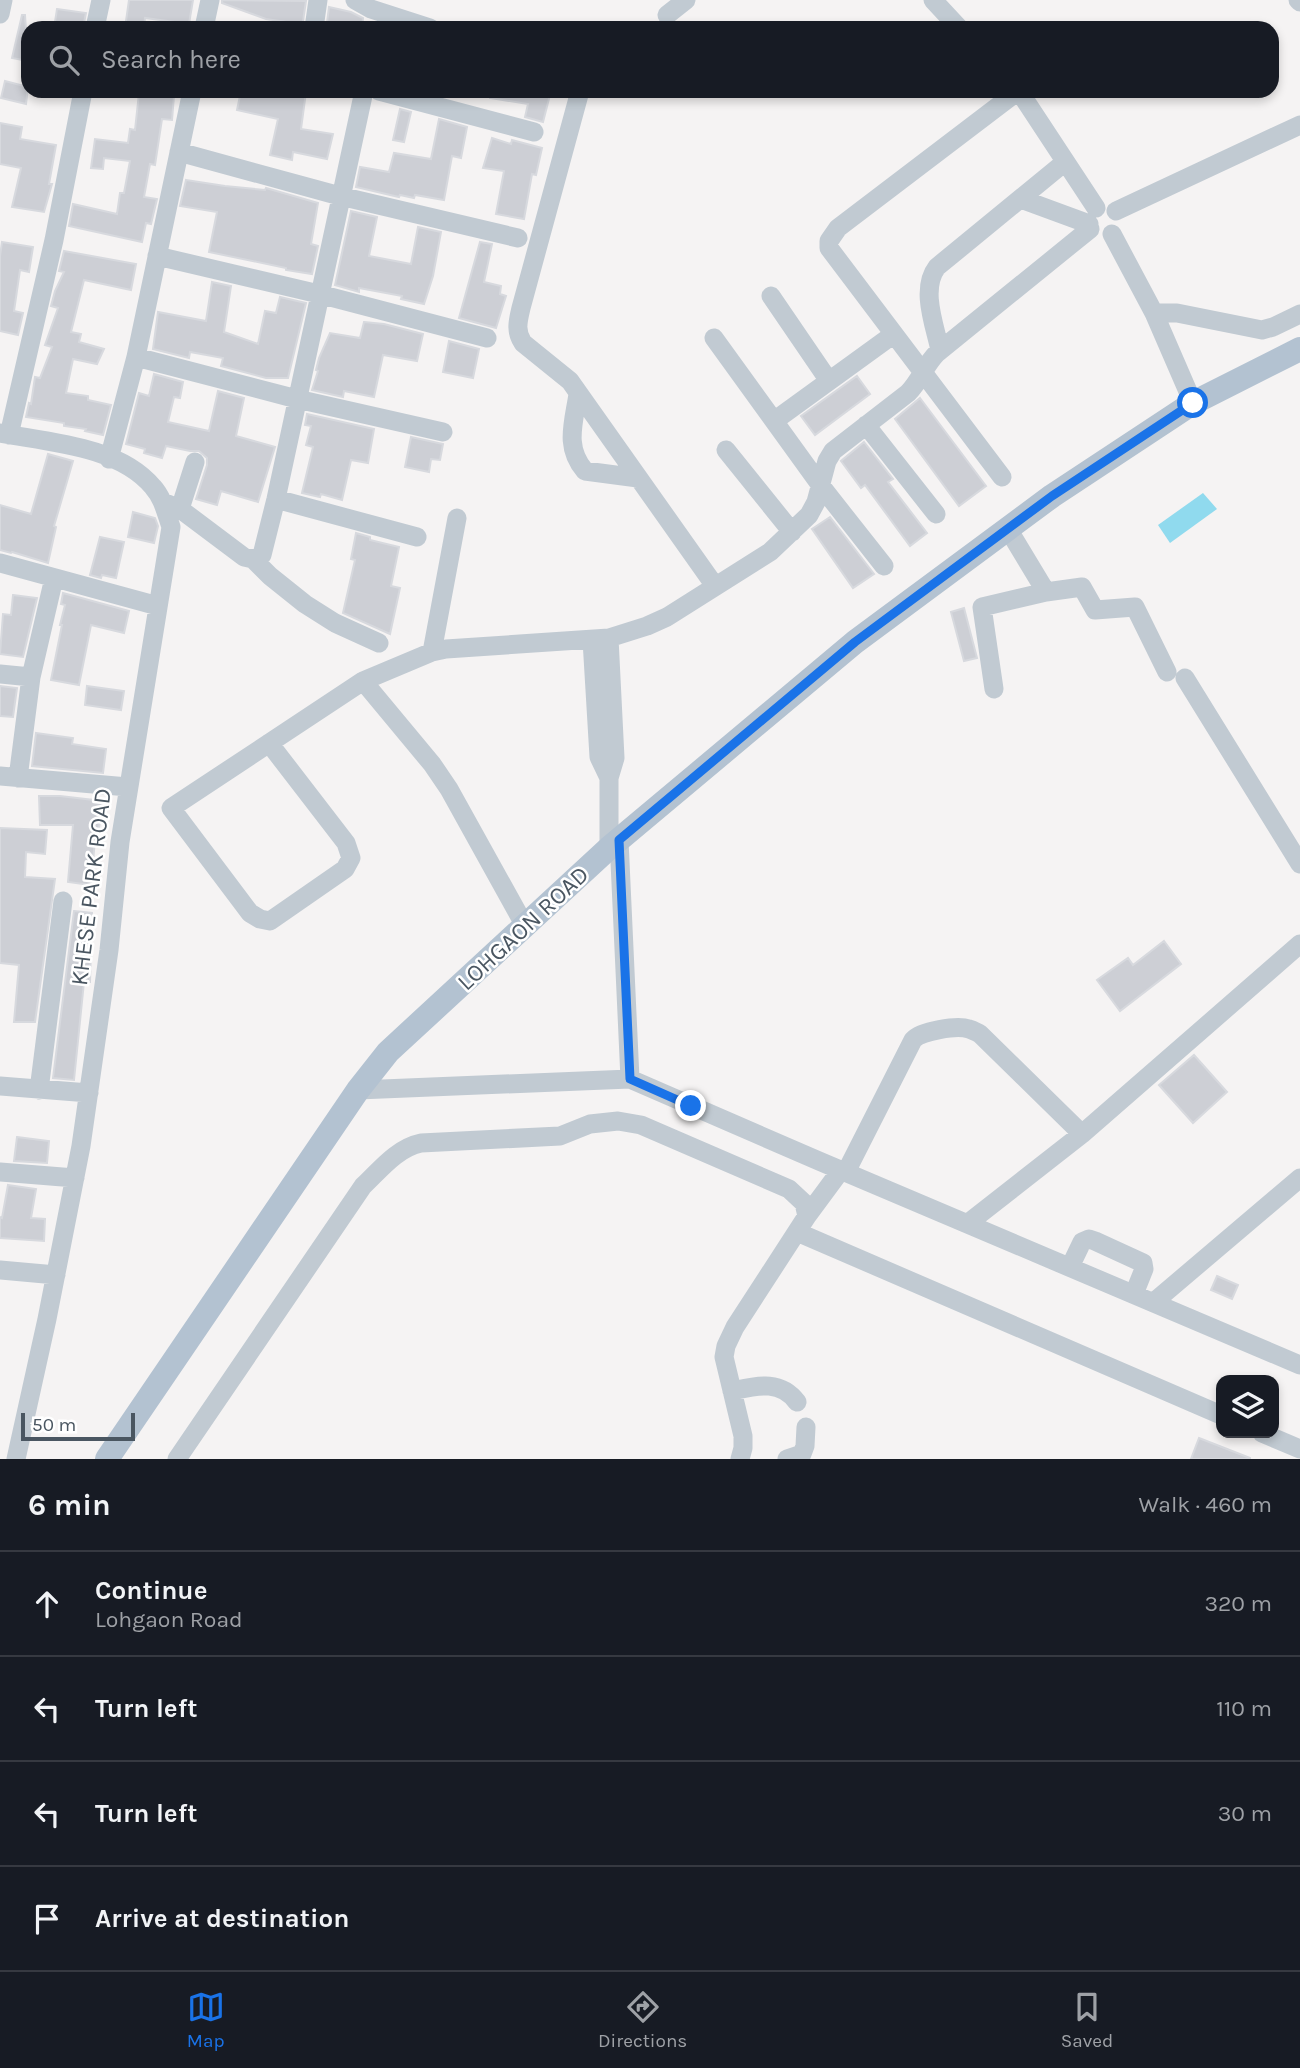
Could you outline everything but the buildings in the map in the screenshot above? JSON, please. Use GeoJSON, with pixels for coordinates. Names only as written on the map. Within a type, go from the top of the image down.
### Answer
{"type":"FeatureCollection","features":[{"type":"Feature","properties":{"kind":"main road","name":"LOHGAON ROAD"},"geometry":{"type":"LineString","coordinates":[[107,1459],[358,1090],[388,1052],[614,844],[855,642],[1052,496],[1193,403],[1300,349]]}},
{"type":"Feature","properties":{"kind":"street"},"geometry":{"type":"LineString","coordinates":[[0,14],[3,0]]}},
{"type":"Feature","properties":{"kind":"street"},"geometry":{"type":"LineString","coordinates":[[96,21],[101,0]]}},
{"type":"Feature","properties":{"kind":"street"},"geometry":{"type":"LineString","coordinates":[[206,21],[210,0]]}},
{"type":"Feature","properties":{"kind":"street"},"geometry":{"type":"LineString","coordinates":[[315,21],[318,0]]}},
{"type":"Feature","properties":{"kind":"street"},"geometry":{"type":"LineString","coordinates":[[355,0],[371,9],[408,21]]}},
{"type":"Feature","properties":{"kind":"street"},"geometry":{"type":"LineString","coordinates":[[667,15],[686,0]]}},
{"type":"Feature","properties":{"kind":"street"},"geometry":{"type":"LineString","coordinates":[[933,0],[952,21]]}},
{"type":"Feature","properties":{"kind":"street"},"geometry":{"type":"LineString","coordinates":[[4,434],[54,240],[82,98]]}},
{"type":"Feature","properties":{"kind":"street"},"geometry":{"type":"LineString","coordinates":[[109,458],[136,357],[191,98]]}},
{"type":"Feature","properties":{"kind":"street"},"geometry":{"type":"LineString","coordinates":[[253,559],[262,555],[276,499],[362,98]]}},
{"type":"Feature","properties":{"kind":"street"},"geometry":{"type":"LineString","coordinates":[[405,98],[534,132]]}},
{"type":"Feature","properties":{"kind":"street"},"geometry":{"type":"LineString","coordinates":[[578,98],[517,326],[518,335],[523,343],[570,381],[715,586]]}},
{"type":"Feature","properties":{"kind":"street"},"geometry":{"type":"LineString","coordinates":[[1002,477],[829,248],[832,234],[838,228],[1009,98]]}},
{"type":"Feature","properties":{"kind":"street"},"geometry":{"type":"LineString","coordinates":[[269,743],[346,843],[351,858],[345,869],[270,921],[250,913],[171,808],[269,743],[363,681],[432,652],[446,649],[600,639],[647,626],[667,617],[770,552],[809,515],[816,502],[827,461],[833,451],[908,393],[940,350],[1091,220],[1106,206],[1116,211],[1119,223],[1117,229],[1112,234],[1099,235],[1091,220],[1065,162],[1023,98]]}},
{"type":"Feature","properties":{"kind":"street"},"geometry":{"type":"LineString","coordinates":[[1116,211],[1300,125]]}},
{"type":"Feature","properties":{"kind":"street"},"geometry":{"type":"LineString","coordinates":[[179,152],[340,196],[518,238]]}},
{"type":"Feature","properties":{"kind":"street"},"geometry":{"type":"LineString","coordinates":[[940,350],[931,305],[929,279],[932,274],[937,267],[1065,162]]}},
{"type":"Feature","properties":{"kind":"street"},"geometry":{"type":"LineString","coordinates":[[1021,198],[1091,220]]}},
{"type":"Feature","properties":{"kind":"street"},"geometry":{"type":"LineString","coordinates":[[1112,234],[1154,313],[1193,403]]}},
{"type":"Feature","properties":{"kind":"street"},"geometry":{"type":"LineString","coordinates":[[157,256],[319,294],[487,338]]}},
{"type":"Feature","properties":{"kind":"street"},"geometry":{"type":"LineString","coordinates":[[771,296],[830,381]]}},
{"type":"Feature","properties":{"kind":"street"},"geometry":{"type":"LineString","coordinates":[[1154,313],[1177,313],[1262,330],[1300,314]]}},
{"type":"Feature","properties":{"kind":"street"},"geometry":{"type":"LineString","coordinates":[[774,421],[894,334]]}},
{"type":"Feature","properties":{"kind":"street"},"geometry":{"type":"LineString","coordinates":[[713,338],[821,486],[884,566]]}},
{"type":"Feature","properties":{"kind":"street"},"geometry":{"type":"LineString","coordinates":[[136,357],[297,399],[443,432]]}},
{"type":"Feature","properties":{"kind":"street"},"geometry":{"type":"LineString","coordinates":[[579,394],[572,434],[575,460],[585,471],[638,478]]}},
{"type":"Feature","properties":{"kind":"street"},"geometry":{"type":"LineString","coordinates":[[866,425],[936,514]]}},
{"type":"Feature","properties":{"kind":"street","name":"KHESE PARK ROAD"},"geometry":{"type":"LineString","coordinates":[[4,434],[86,449],[109,458],[140,474],[171,505],[171,527],[128,787],[89,1093],[56,1275],[16,1459]]}},
{"type":"Feature","properties":{"kind":"street"},"geometry":{"type":"LineString","coordinates":[[726,450],[792,532]]}},
{"type":"Feature","properties":{"kind":"street"},"geometry":{"type":"LineString","coordinates":[[195,462],[171,505],[244,557],[253,559],[305,604],[335,623],[379,643]]}},
{"type":"Feature","properties":{"kind":"street"},"geometry":{"type":"LineString","coordinates":[[276,499],[417,537]]}},
{"type":"Feature","properties":{"kind":"street"},"geometry":{"type":"LineString","coordinates":[[432,652],[457,518]]}},
{"type":"Feature","properties":{"kind":"street"},"geometry":{"type":"LineString","coordinates":[[1008,528],[1046,592]]}},
{"type":"Feature","properties":{"kind":"street"},"geometry":{"type":"LineString","coordinates":[[0,563],[158,606]]}},
{"type":"Feature","properties":{"kind":"street"},"geometry":{"type":"LineString","coordinates":[[54,578],[9,777],[128,787]]}},
{"type":"Feature","properties":{"kind":"street"},"geometry":{"type":"LineString","coordinates":[[994,689],[982,607],[1046,592],[1082,587],[1095,610],[1135,607],[1176,675],[1300,864]]}},
{"type":"Feature","properties":{"kind":"street"},"geometry":{"type":"LineString","coordinates":[[600,639],[599,757],[608,778],[630,1079]]}},
{"type":"Feature","properties":{"kind":"street"},"geometry":{"type":"LineString","coordinates":[[0,674],[31,677]]}},
{"type":"Feature","properties":{"kind":"street"},"geometry":{"type":"LineString","coordinates":[[363,681],[432,764],[449,789],[525,926]]}},
{"type":"Feature","properties":{"kind":"street"},"geometry":{"type":"LineString","coordinates":[[39,1090],[63,901]]}},
{"type":"Feature","properties":{"kind":"street"},"geometry":{"type":"LineString","coordinates":[[967,1224],[1082,1134],[1300,944]]}},
{"type":"Feature","properties":{"kind":"street"},"geometry":{"type":"LineString","coordinates":[[740,1459],[743,1436],[724,1357],[730,1334],[802,1224],[843,1171],[917,1035],[960,1028],[969,1028],[980,1034],[1082,1134]]}},
{"type":"Feature","properties":{"kind":"street"},"geometry":{"type":"LineString","coordinates":[[358,1090],[630,1079],[1300,1365]]}},
{"type":"Feature","properties":{"kind":"street"},"geometry":{"type":"LineString","coordinates":[[0,1086],[89,1093]]}},
{"type":"Feature","properties":{"kind":"street"},"geometry":{"type":"LineString","coordinates":[[177,1459],[363,1186],[410,1146],[560,1136],[590,1124],[627,1122],[640,1125],[789,1189],[804,1203],[802,1224]]}},
{"type":"Feature","properties":{"kind":"street"},"geometry":{"type":"LineString","coordinates":[[0,1172],[75,1178]]}},
{"type":"Feature","properties":{"kind":"street"},"geometry":{"type":"LineString","coordinates":[[1153,1302],[1300,1178]]}},
{"type":"Feature","properties":{"kind":"street"},"geometry":{"type":"LineString","coordinates":[[802,1224],[1216,1413]]}},
{"type":"Feature","properties":{"kind":"street"},"geometry":{"type":"LineString","coordinates":[[1070,1267],[1082,1242],[1089,1239],[1095,1241],[1143,1264],[1144,1269],[1134,1294]]}},
{"type":"Feature","properties":{"kind":"street"},"geometry":{"type":"LineString","coordinates":[[0,1270],[56,1275]]}},
{"type":"Feature","properties":{"kind":"street"},"geometry":{"type":"LineString","coordinates":[[732,1391],[770,1385],[791,1394],[797,1402]]}},
{"type":"Feature","properties":{"kind":"street"},"geometry":{"type":"LineString","coordinates":[[787,1459],[802,1454],[807,1437],[806,1427]]}},
{"type":"Feature","properties":{"kind":"street"},"geometry":{"type":"LineString","coordinates":[[1274,1438],[1300,1449]]}},
{"type":"Feature","properties":{"kind":"water"},"geometry":{"type":"Polygon","coordinates":[[[1203,493],[1217,509],[1170,543],[1158,525],[1203,493]]]}},
{"type":"Feature","properties":{"kind":"route"},"geometry":{"type":"LineString","coordinates":[[691,1106],[630,1079],[619,840],[855,642],[1052,496],[1193,403]]}}]}
